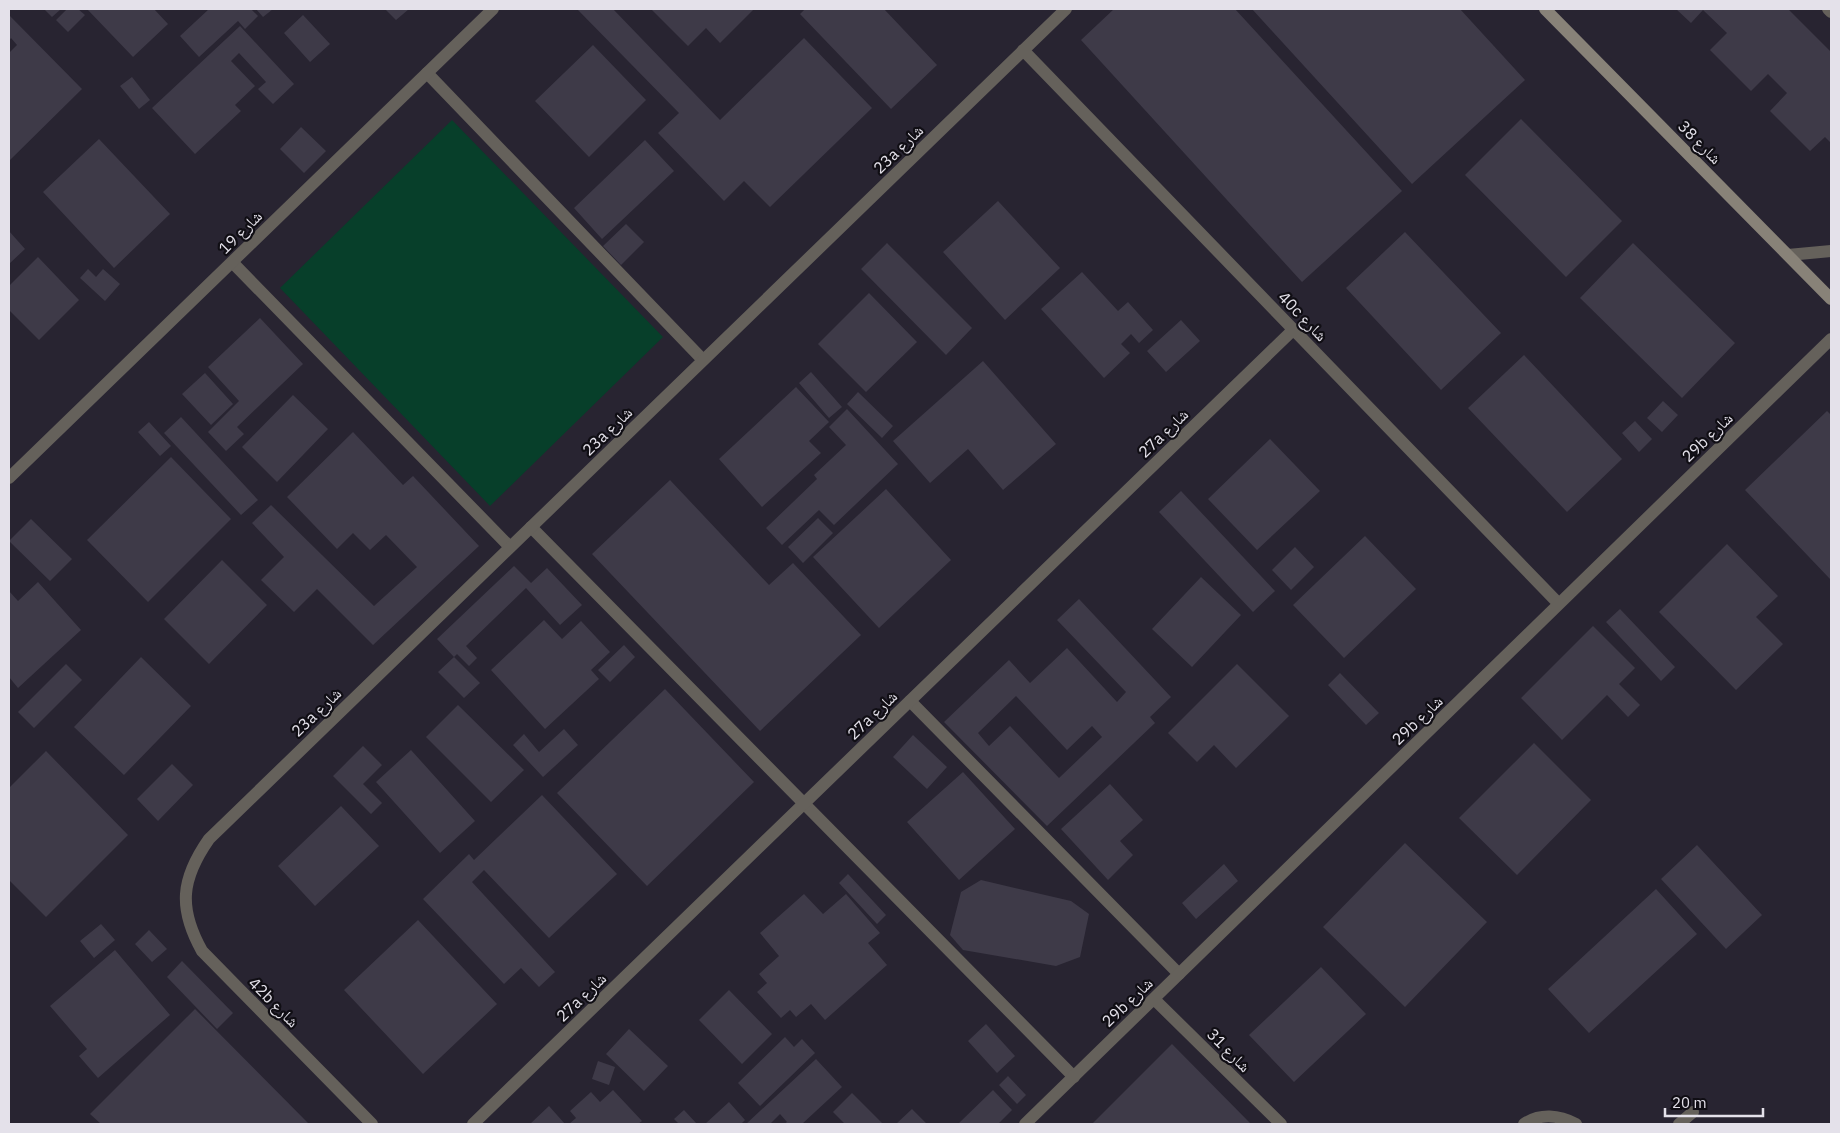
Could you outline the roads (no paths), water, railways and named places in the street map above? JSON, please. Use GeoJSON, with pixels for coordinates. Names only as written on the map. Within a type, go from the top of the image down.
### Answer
{"type":"FeatureCollection","features":[{"type":"Feature","properties":{"kind":"street","name":"شارع 19"},"geometry":{"type":"LineString","coordinates":[[9,478],[494,9]]}},
{"type":"Feature","properties":{"kind":"street","name":"23a شارع"},"geometry":{"type":"LineString","coordinates":[[185,886],[191,869],[209,839],[1066,9]]}},
{"type":"Feature","properties":{"kind":"street","name":"شارع 38"},"geometry":{"type":"LineString","coordinates":[[1545,9],[1831,299]]}},
{"type":"Feature","properties":{"kind":"street"},"geometry":{"type":"LineString","coordinates":[[1828,9],[1831,12]]}},
{"type":"Feature","properties":{"kind":"street","name":"40c شارع"},"geometry":{"type":"LineString","coordinates":[[1023,50],[1559,604]]}},
{"type":"Feature","properties":{"kind":"street"},"geometry":{"type":"LineString","coordinates":[[427,73],[703,360]]}},
{"type":"Feature","properties":{"kind":"street"},"geometry":{"type":"LineString","coordinates":[[1788,255],[1831,251]]}},
{"type":"Feature","properties":{"kind":"street"},"geometry":{"type":"LineString","coordinates":[[232,263],[510,547]]}},
{"type":"Feature","properties":{"kind":"street","name":"27a شارع"},"geometry":{"type":"LineString","coordinates":[[473,1124],[1294,329]]}},
{"type":"Feature","properties":{"kind":"street","name":"29b شارع"},"geometry":{"type":"LineString","coordinates":[[1025,1124],[1831,339]]}},
{"type":"Feature","properties":{"kind":"street"},"geometry":{"type":"LineString","coordinates":[[531,527],[1074,1077]]}},
{"type":"Feature","properties":{"kind":"street"},"geometry":{"type":"LineString","coordinates":[[910,701],[1179,974]]}},
{"type":"Feature","properties":{"kind":"street","name":"42b شارع"},"geometry":{"type":"LineString","coordinates":[[185,886],[188,920],[202,951],[372,1124]]}},
{"type":"Feature","properties":{"kind":"street","name":"شارع 31"},"geometry":{"type":"LineString","coordinates":[[1154,999],[1281,1124]]}},
{"type":"Feature","properties":{"kind":"street"},"geometry":{"type":"LineString","coordinates":[[1679,1124],[1693,1112]]}},
{"type":"Feature","properties":{"kind":"street"},"geometry":{"type":"LineString","coordinates":[[1524,1124],[1530,1120],[1549,1116],[1567,1119],[1576,1124]]}}]}
